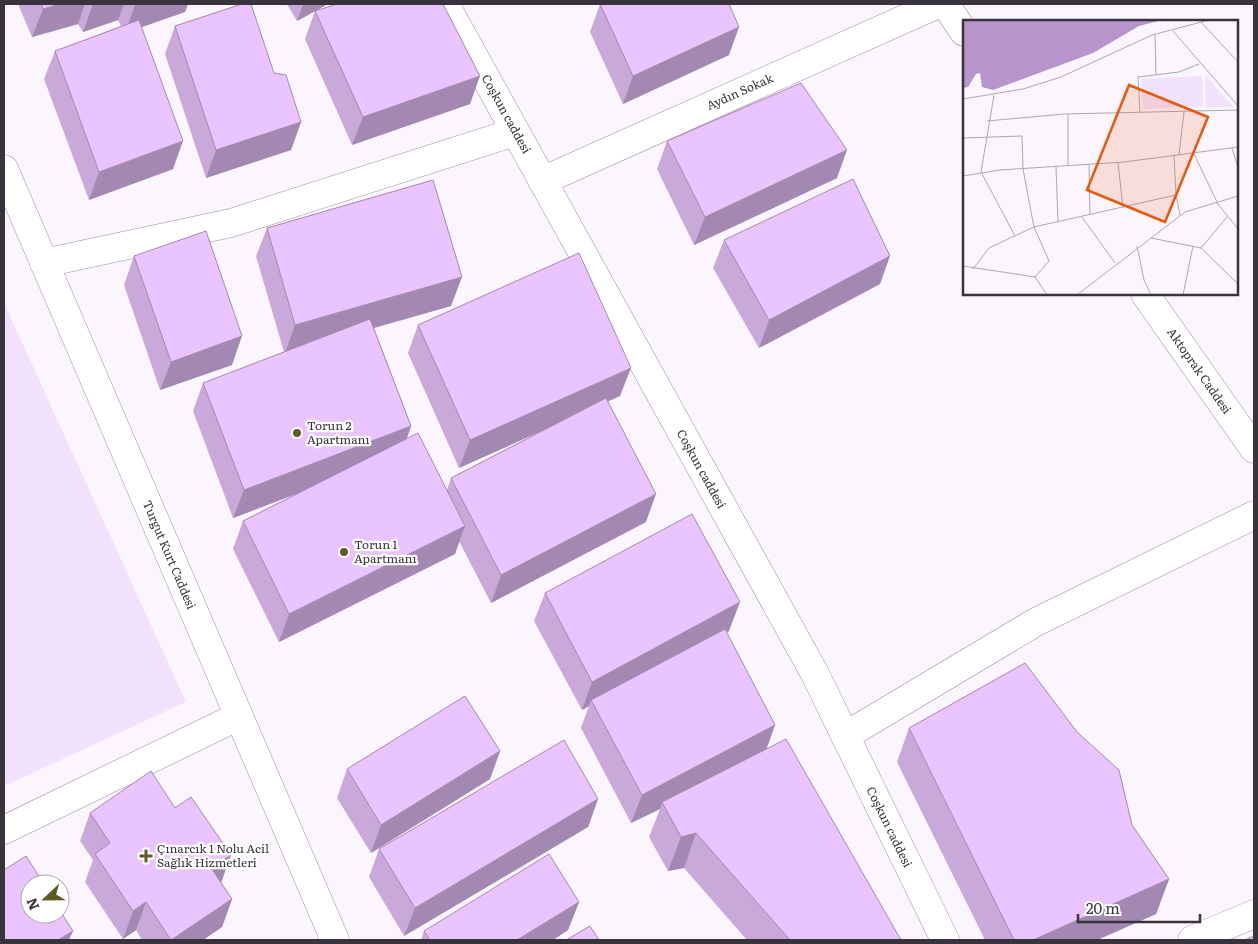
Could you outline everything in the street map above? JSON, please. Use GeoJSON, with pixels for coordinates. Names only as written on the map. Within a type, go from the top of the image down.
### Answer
{"type":"FeatureCollection","features":[{"type":"Feature","properties":{"kind":"street","name":"Coşkun caddesi"},"geometry":{"type":"LineString","coordinates":[[445,4],[815,674],[944,940]]}},
{"type":"Feature","properties":{"kind":"street","name":"Aydın Sokak"},"geometry":{"type":"LineString","coordinates":[[542,181],[938,4]]}},
{"type":"Feature","properties":{"kind":"street"},"geometry":{"type":"LineString","coordinates":[[945,4],[963,31]]}},
{"type":"Feature","properties":{"kind":"street"},"geometry":{"type":"LineString","coordinates":[[44,263],[232,223],[515,132]]}},
{"type":"Feature","properties":{"kind":"street","name":"Turgut Kurt Caddesi"},"geometry":{"type":"LineString","coordinates":[[4,169],[335,940]]}},
{"type":"Feature","properties":{"kind":"street","name":"Aktoprak Caddesi"},"geometry":{"type":"LineString","coordinates":[[1146,295],[1254,449]]}},
{"type":"Feature","properties":{"kind":"street"},"geometry":{"type":"LineString","coordinates":[[845,736],[1036,622],[1254,515]]}},
{"type":"Feature","properties":{"kind":"street"},"geometry":{"type":"LineString","coordinates":[[4,830],[239,716]]}},
{"type":"Feature","properties":{"kind":"street"},"geometry":{"type":"LineString","coordinates":[[1192,940],[1254,914]]}},
{"type":"Feature","properties":{"kind":"shaded area"},"geometry":{"type":"Polygon","coordinates":[[[4,303],[186,702],[4,786],[4,303]]]}},
{"type":"Feature","properties":{"kind":"building"},"geometry":{"type":"Polygon","coordinates":[[[41,4],[60,4],[43,9],[41,4]]]}},
{"type":"Feature","properties":{"kind":"building"},"geometry":{"type":"Polygon","coordinates":[[[242,4],[251,4],[274,73],[286,75],[301,122],[216,150],[175,26],[242,4]]]}},
{"type":"Feature","properties":{"kind":"building"},"geometry":{"type":"Polygon","coordinates":[[[337,4],[443,4],[480,76],[363,117],[315,11],[337,4]]]}},
{"type":"Feature","properties":{"kind":"building"},"geometry":{"type":"Polygon","coordinates":[[[600,4],[729,4],[739,27],[633,76],[600,4]]]}},
{"type":"Feature","properties":{"kind":"building"},"geometry":{"type":"Polygon","coordinates":[[[139,20],[183,141],[99,172],[55,51],[139,20]]]}},
{"type":"Feature","properties":{"kind":"building"},"geometry":{"type":"Polygon","coordinates":[[[801,83],[847,150],[705,217],[667,141],[801,83]]]}},
{"type":"Feature","properties":{"kind":"building"},"geometry":{"type":"Polygon","coordinates":[[[853,179],[890,256],[769,320],[724,240],[853,179]]]}},
{"type":"Feature","properties":{"kind":"building"},"geometry":{"type":"Polygon","coordinates":[[[433,180],[462,277],[295,325],[267,228],[433,180]]]}},
{"type":"Feature","properties":{"kind":"building"},"geometry":{"type":"Polygon","coordinates":[[[206,231],[242,336],[171,362],[134,256],[206,231]]]}},
{"type":"Feature","properties":{"kind":"building"},"geometry":{"type":"Polygon","coordinates":[[[579,253],[631,368],[470,440],[418,325],[579,253]]]}},
{"type":"Feature","properties":{"kind":"building","name":"Torun 2 Apartmanı"},"geometry":{"type":"Polygon","coordinates":[[[370,319],[411,426],[244,490],[203,383],[370,319]]]}},
{"type":"Feature","properties":{"kind":"building"},"geometry":{"type":"Polygon","coordinates":[[[606,398],[656,494],[501,575],[451,478],[606,398]]]}},
{"type":"Feature","properties":{"kind":"building","name":"Torun 1 Apartmanı"},"geometry":{"type":"Polygon","coordinates":[[[418,433],[465,526],[289,614],[243,521],[418,433]]]}},
{"type":"Feature","properties":{"kind":"building"},"geometry":{"type":"Polygon","coordinates":[[[692,514],[740,602],[592,682],[545,593],[692,514]]]}},
{"type":"Feature","properties":{"kind":"building"},"geometry":{"type":"Polygon","coordinates":[[[725,629],[775,725],[642,795],[591,700],[725,629]]]}},
{"type":"Feature","properties":{"kind":"building"},"geometry":{"type":"Polygon","coordinates":[[[1025,663],[1077,732],[1119,770],[1132,825],[1169,879],[1033,940],[1014,940],[909,728],[1025,663]]]}},
{"type":"Feature","properties":{"kind":"building"},"geometry":{"type":"Polygon","coordinates":[[[465,696],[500,751],[381,825],[347,769],[465,696]]]}},
{"type":"Feature","properties":{"kind":"building"},"geometry":{"type":"Polygon","coordinates":[[[786,739],[901,940],[790,940],[696,833],[681,837],[662,802],[786,739]]]}},
{"type":"Feature","properties":{"kind":"building"},"geometry":{"type":"Polygon","coordinates":[[[564,740],[598,799],[415,908],[379,849],[564,740]]]}},
{"type":"Feature","properties":{"kind":"building","name":"Çınarcık 1 Nolu Acil Sağlık Hizmetleri"},"geometry":{"type":"Polygon","coordinates":[[[151,771],[175,808],[191,797],[231,855],[211,868],[232,899],[171,940],[146,902],[133,911],[95,854],[110,843],[90,813],[151,771]]]}},
{"type":"Feature","properties":{"kind":"building"},"geometry":{"type":"Polygon","coordinates":[[[549,854],[579,902],[517,940],[430,940],[424,931],[549,854]]]}},
{"type":"Feature","properties":{"kind":"building"},"geometry":{"type":"Polygon","coordinates":[[[26,856],[38,874],[20,874],[20,924],[68,924],[73,931],[58,940],[4,940],[4,870],[26,856]]]}},
{"type":"Feature","properties":{"kind":"building"},"geometry":{"type":"Polygon","coordinates":[[[590,926],[599,940],[566,940],[590,926]]]}},
{"type":"Feature","properties":{"kind":"building"},"geometry":{"type":"Polygon","coordinates":[[[1254,936],[1254,940],[1245,940],[1254,936]]]}},
{"type":"Feature","properties":{"kind":"place","name":"Torun 2 Apartmanı"},"geometry":{"type":"Point","coordinates":[297,433]}},
{"type":"Feature","properties":{"kind":"place","name":"Torun 1 Apartmanı"},"geometry":{"type":"Point","coordinates":[344,552]}},
{"type":"Feature","properties":{"kind":"place","name":"Çınarcık 1 Nolu Acil Sağlık Hizmetleri"},"geometry":{"type":"Point","coordinates":[146,856]}}]}
